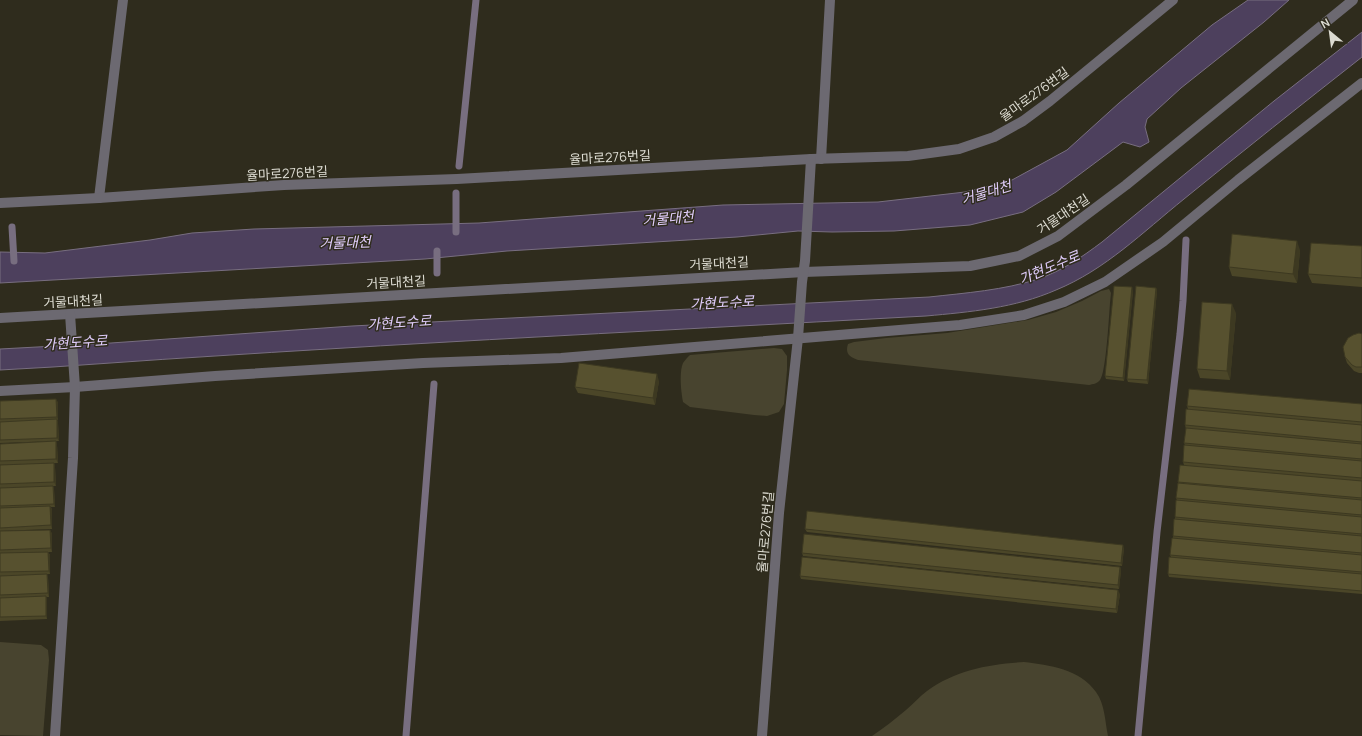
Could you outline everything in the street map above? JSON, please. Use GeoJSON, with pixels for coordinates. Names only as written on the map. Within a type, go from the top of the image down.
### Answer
{"type":"FeatureCollection","features":[{"type":"Feature","properties":{"kind":"street"},"geometry":{"type":"LineString","coordinates":[[99,198],[106,154],[123,0]]}},
{"type":"Feature","properties":{"kind":"street","name":"율마로276번길"},"geometry":{"type":"LineString","coordinates":[[762,736],[779,513],[830,0]]}},
{"type":"Feature","properties":{"kind":"street","name":"율마로276번길"},"geometry":{"type":"LineString","coordinates":[[0,203],[99,198],[284,185],[457,179],[815,162],[908,156],[959,150],[994,137],[1023,121],[1050,101],[1173,0]]}},
{"type":"Feature","properties":{"kind":"street","name":"거물대천길"},"geometry":{"type":"LineString","coordinates":[[0,318],[804,272],[970,266],[1019,256],[1058,236],[1126,185],[1353,0]]}},
{"type":"Feature","properties":{"kind":"street"},"geometry":{"type":"LineString","coordinates":[[0,391],[423,363],[561,358],[798,334],[960,325],[1024,315],[1064,302],[1105,282],[1163,242],[1238,180],[1362,83]]}},
{"type":"Feature","properties":{"kind":"street"},"geometry":{"type":"LineString","coordinates":[[55,736],[70,530],[73,458],[75,387],[70,314]]}},
{"type":"Feature","properties":{"kind":"shaded area"},"geometry":{"type":"Polygon","coordinates":[[[1109,289],[1111,293],[1104,367],[1100,380],[1089,385],[858,360],[852,358],[847,352],[848,344],[854,342],[947,333],[1028,320],[1056,312],[1101,291],[1109,289]]]}},
{"type":"Feature","properties":{"kind":"shaded area"},"geometry":{"type":"Polygon","coordinates":[[[774,348],[782,349],[787,356],[784,404],[779,412],[767,416],[754,415],[690,407],[683,402],[681,371],[683,363],[690,355],[774,348]]]}},
{"type":"Feature","properties":{"kind":"shaded area"},"geometry":{"type":"Polygon","coordinates":[[[0,642],[41,645],[48,650],[49,660],[43,736],[0,735],[0,642]]]}},
{"type":"Feature","properties":{"kind":"shaded area"},"geometry":{"type":"Polygon","coordinates":[[[1024,662],[1054,667],[1073,673],[1089,684],[1096,692],[1101,702],[1108,736],[872,736],[906,710],[927,691],[949,678],[973,669],[998,664],[1024,662]]]}},
{"type":"Feature","properties":{"kind":"water","name":"거물대천"},"geometry":{"type":"Polygon","coordinates":[[[1248,0],[1289,0],[1264,22],[1181,88],[1147,119],[1145,127],[1149,142],[1140,147],[1123,142],[1056,192],[1023,212],[970,225],[894,231],[798,231],[737,237],[507,251],[425,259],[0,283],[0,252],[45,253],[150,240],[192,233],[254,229],[479,223],[723,205],[878,202],[965,192],[1012,180],[1067,150],[1119,103],[1212,25],[1248,0]]]}},
{"type":"Feature","properties":{"kind":"water"},"geometry":{"type":"Polygon","coordinates":[[[1362,32],[1362,57],[1228,163],[1123,249],[1091,272],[1074,282],[1025,301],[976,311],[926,316],[380,346],[0,370],[0,349],[111,343],[352,326],[929,297],[985,291],[1025,283],[1047,276],[1064,268],[1102,242],[1274,101],[1362,32]]]}},
{"type":"Feature","properties":{"kind":"building"},"geometry":{"type":"Polygon","coordinates":[[[1232,234],[1297,241],[1293,274],[1229,267],[1232,234]]]}},
{"type":"Feature","properties":{"kind":"building"},"geometry":{"type":"Polygon","coordinates":[[[1311,243],[1362,246],[1362,278],[1308,274],[1311,243]]]}},
{"type":"Feature","properties":{"kind":"building"},"geometry":{"type":"Polygon","coordinates":[[[1114,286],[1132,287],[1123,378],[1105,376],[1114,286]]]}},
{"type":"Feature","properties":{"kind":"building"},"geometry":{"type":"Polygon","coordinates":[[[1136,286],[1156,288],[1147,380],[1127,379],[1136,286]]]}},
{"type":"Feature","properties":{"kind":"building"},"geometry":{"type":"Polygon","coordinates":[[[1202,302],[1232,304],[1227,371],[1197,369],[1202,302]]]}},
{"type":"Feature","properties":{"kind":"building"},"geometry":{"type":"Polygon","coordinates":[[[1359,333],[1362,334],[1362,367],[1356,367],[1352,365],[1345,357],[1343,347],[1348,338],[1359,333]]]}},
{"type":"Feature","properties":{"kind":"building"},"geometry":{"type":"Polygon","coordinates":[[[579,363],[657,374],[653,398],[575,387],[579,363]]]}},
{"type":"Feature","properties":{"kind":"building"},"geometry":{"type":"Polygon","coordinates":[[[1189,389],[1362,404],[1362,422],[1187,406],[1189,389]]]}},
{"type":"Feature","properties":{"kind":"building"},"geometry":{"type":"Polygon","coordinates":[[[56,399],[57,417],[0,419],[0,401],[56,399]]]}},
{"type":"Feature","properties":{"kind":"building"},"geometry":{"type":"Polygon","coordinates":[[[1186,409],[1362,425],[1362,442],[1185,425],[1186,409]]]}},
{"type":"Feature","properties":{"kind":"building"},"geometry":{"type":"Polygon","coordinates":[[[57,419],[57,438],[0,440],[0,422],[57,419]]]}},
{"type":"Feature","properties":{"kind":"building"},"geometry":{"type":"Polygon","coordinates":[[[1186,428],[1362,444],[1362,459],[1184,443],[1186,428]]]}},
{"type":"Feature","properties":{"kind":"building"},"geometry":{"type":"Polygon","coordinates":[[[56,441],[56,459],[0,461],[0,444],[56,441]]]}},
{"type":"Feature","properties":{"kind":"building"},"geometry":{"type":"Polygon","coordinates":[[[1184,445],[1362,461],[1362,478],[1183,462],[1184,445]]]}},
{"type":"Feature","properties":{"kind":"building"},"geometry":{"type":"Polygon","coordinates":[[[54,463],[54,482],[0,484],[0,465],[54,463]]]}},
{"type":"Feature","properties":{"kind":"building"},"geometry":{"type":"Polygon","coordinates":[[[1180,465],[1362,481],[1362,498],[1178,482],[1180,465]]]}},
{"type":"Feature","properties":{"kind":"building"},"geometry":{"type":"Polygon","coordinates":[[[1178,483],[1362,500],[1362,515],[1176,498],[1178,483]]]}},
{"type":"Feature","properties":{"kind":"building"},"geometry":{"type":"Polygon","coordinates":[[[53,486],[54,504],[0,506],[0,488],[53,486]]]}},
{"type":"Feature","properties":{"kind":"building"},"geometry":{"type":"Polygon","coordinates":[[[1176,500],[1362,517],[1362,534],[1175,517],[1176,500]]]}},
{"type":"Feature","properties":{"kind":"building"},"geometry":{"type":"Polygon","coordinates":[[[50,506],[51,525],[0,528],[0,508],[50,506]]]}},
{"type":"Feature","properties":{"kind":"building"},"geometry":{"type":"Polygon","coordinates":[[[807,511],[1123,545],[1121,563],[805,529],[807,511]]]}},
{"type":"Feature","properties":{"kind":"building"},"geometry":{"type":"Polygon","coordinates":[[[1174,519],[1362,536],[1362,553],[1173,536],[1174,519]]]}},
{"type":"Feature","properties":{"kind":"building"},"geometry":{"type":"Polygon","coordinates":[[[50,530],[51,548],[0,550],[0,531],[50,530]]]}},
{"type":"Feature","properties":{"kind":"building"},"geometry":{"type":"Polygon","coordinates":[[[804,534],[1120,567],[1118,585],[802,553],[804,534]]]}},
{"type":"Feature","properties":{"kind":"building"},"geometry":{"type":"Polygon","coordinates":[[[1172,538],[1362,555],[1362,572],[1170,555],[1172,538]]]}},
{"type":"Feature","properties":{"kind":"building"},"geometry":{"type":"Polygon","coordinates":[[[48,552],[49,571],[0,572],[0,553],[48,552]]]}},
{"type":"Feature","properties":{"kind":"building"},"geometry":{"type":"Polygon","coordinates":[[[802,557],[1118,590],[1116,609],[800,576],[802,557]]]}},
{"type":"Feature","properties":{"kind":"building"},"geometry":{"type":"Polygon","coordinates":[[[1169,557],[1362,574],[1362,591],[1168,574],[1169,557]]]}},
{"type":"Feature","properties":{"kind":"building"},"geometry":{"type":"Polygon","coordinates":[[[47,574],[48,593],[0,595],[0,576],[47,574]]]}},
{"type":"Feature","properties":{"kind":"building"},"geometry":{"type":"Polygon","coordinates":[[[46,596],[46,616],[0,617],[0,598],[46,596]]]}},
{"type":"Feature","properties":{"kind":"waterway"},"geometry":{"type":"LineString","coordinates":[[459,166],[476,0]]}},
{"type":"Feature","properties":{"kind":"waterway"},"geometry":{"type":"LineString","coordinates":[[456,193],[456,232]]}},
{"type":"Feature","properties":{"kind":"waterway"},"geometry":{"type":"LineString","coordinates":[[12,227],[14,261]]}},
{"type":"Feature","properties":{"kind":"waterway"},"geometry":{"type":"LineString","coordinates":[[1138,736],[1157,532],[1180,334],[1186,240]]}},
{"type":"Feature","properties":{"kind":"waterway"},"geometry":{"type":"LineString","coordinates":[[437,251],[437,273]]}},
{"type":"Feature","properties":{"kind":"waterway"},"geometry":{"type":"LineString","coordinates":[[406,736],[434,384]]}},
{"type":"Feature","properties":{"kind":"water label","name":"가현도수로"},"geometry":{"type":"Point","coordinates":[1049,267]}},
{"type":"Feature","properties":{"kind":"water label","name":"가현도수로"},"geometry":{"type":"Point","coordinates":[722,302]}},
{"type":"Feature","properties":{"kind":"water label","name":"가현도수로"},"geometry":{"type":"Point","coordinates":[399,322]}},
{"type":"Feature","properties":{"kind":"water label","name":"가현도수로"},"geometry":{"type":"Point","coordinates":[75,342]}}]}
